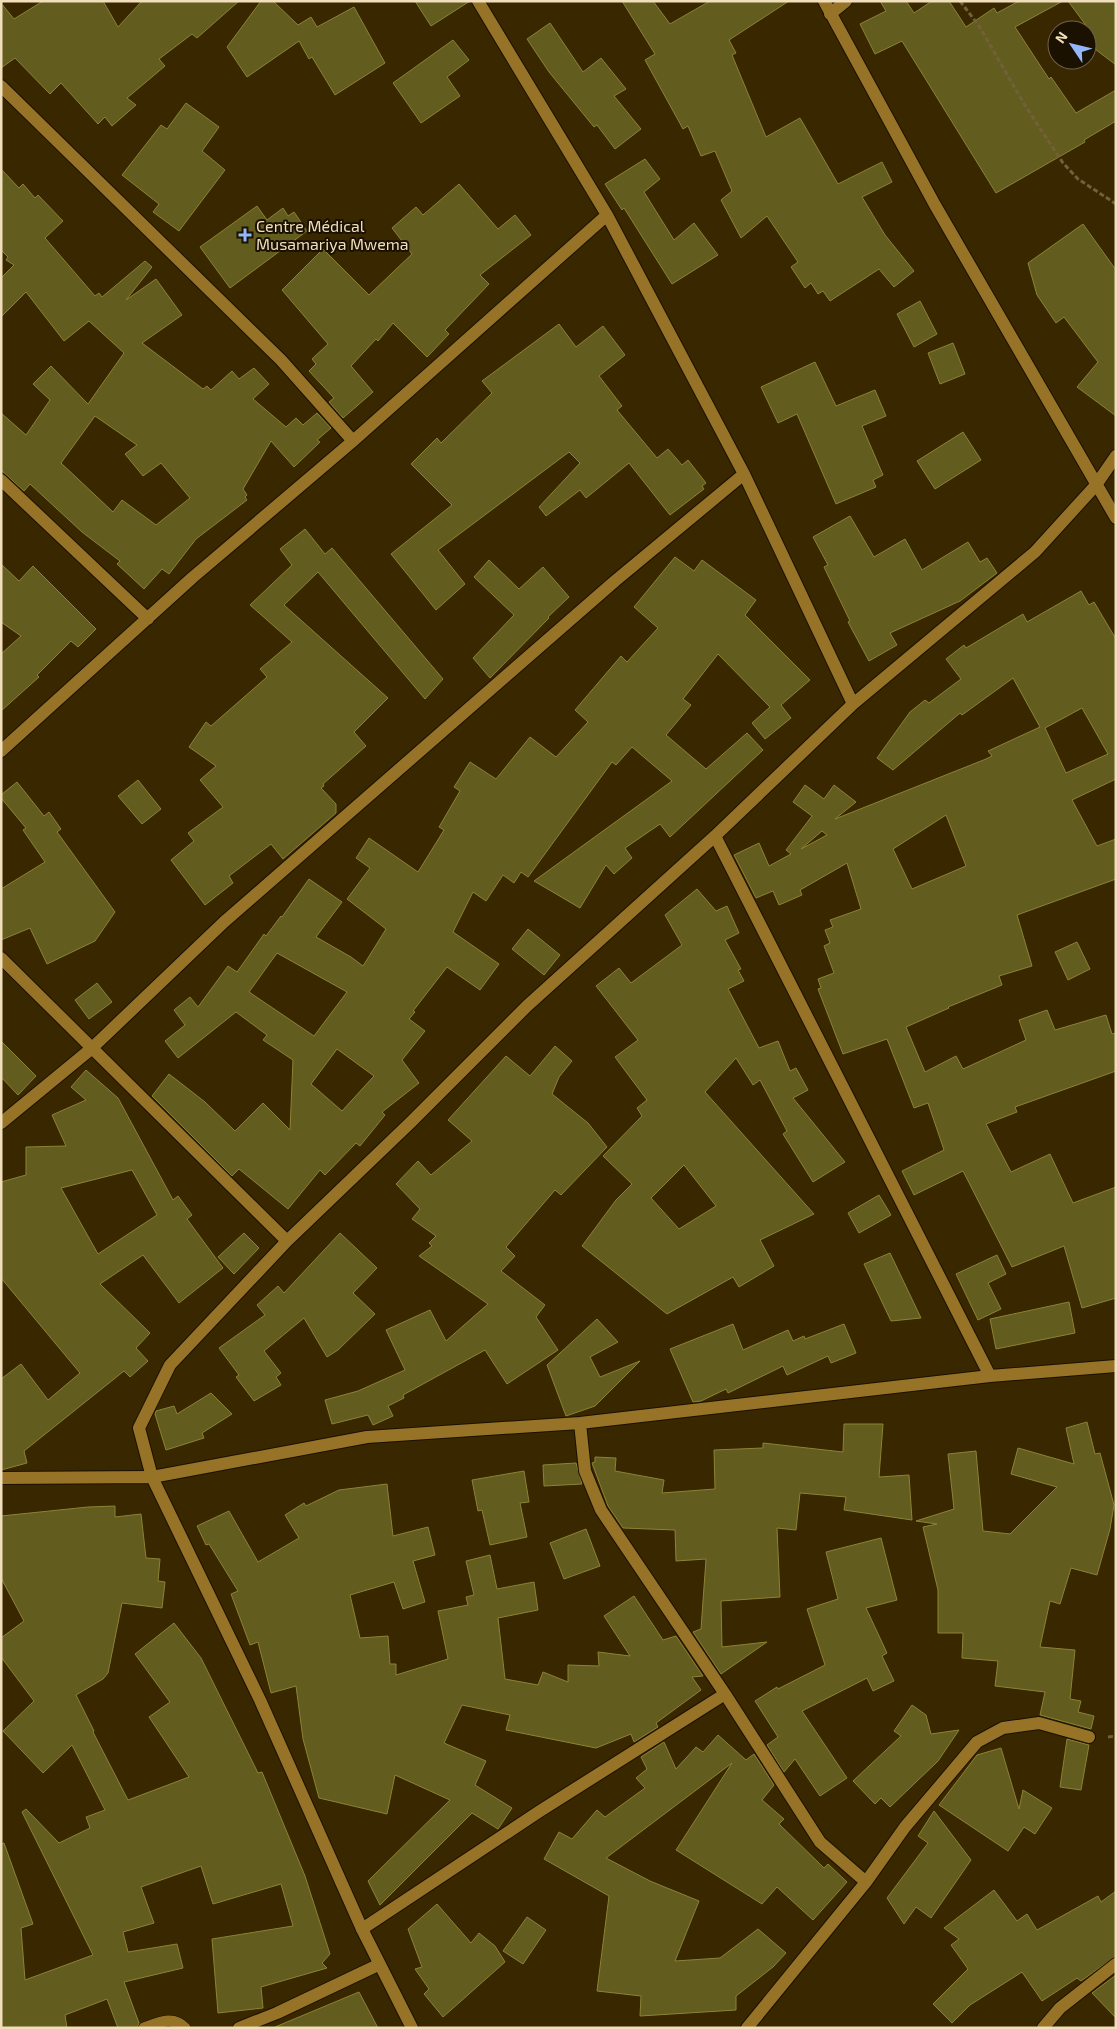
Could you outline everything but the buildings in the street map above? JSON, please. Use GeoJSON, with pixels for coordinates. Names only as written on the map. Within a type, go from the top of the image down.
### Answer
{"type":"FeatureCollection","features":[{"type":"Feature","properties":{"kind":"street"},"geometry":{"type":"LineString","coordinates":[[478,1],[607,215],[744,474],[853,704]]}},
{"type":"Feature","properties":{"kind":"street"},"geometry":{"type":"LineString","coordinates":[[824,1],[935,205],[1116,518]]}},
{"type":"Feature","properties":{"kind":"street"},"geometry":{"type":"LineString","coordinates":[[830,14],[846,1]]}},
{"type":"Feature","properties":{"kind":"street"},"geometry":{"type":"LineString","coordinates":[[1,86],[281,360],[353,441]]}},
{"type":"Feature","properties":{"kind":"street"},"geometry":{"type":"LineString","coordinates":[[1,751],[607,215]]}},
{"type":"Feature","properties":{"kind":"street"},"geometry":{"type":"LineString","coordinates":[[412,2028],[378,1965],[260,1700],[152,1476],[139,1428],[170,1365],[287,1241],[411,1122],[527,1006],[715,836],[853,704],[1035,552],[1096,485],[1116,456]]}},
{"type":"Feature","properties":{"kind":"street"},"geometry":{"type":"LineString","coordinates":[[1,1123],[91,1049],[224,922],[615,581],[744,474]]}},
{"type":"Feature","properties":{"kind":"street"},"geometry":{"type":"LineString","coordinates":[[1,480],[148,619]]}},
{"type":"Feature","properties":{"kind":"street"},"geometry":{"type":"LineString","coordinates":[[715,836],[990,1376]]}},
{"type":"Feature","properties":{"kind":"street"},"geometry":{"type":"LineString","coordinates":[[1,958],[287,1241]]}},
{"type":"Feature","properties":{"kind":"street"},"geometry":{"type":"LineString","coordinates":[[1,1478],[152,1476],[366,1437],[580,1424],[990,1376],[1116,1366]]}},
{"type":"Feature","properties":{"kind":"street"},"geometry":{"type":"LineString","coordinates":[[580,1424],[585,1471],[601,1510],[725,1694],[820,1842],[866,1882]]}},
{"type":"Feature","properties":{"kind":"street"},"geometry":{"type":"LineString","coordinates":[[362,1929],[540,1811],[725,1694]]}},
{"type":"Feature","properties":{"kind":"street"},"geometry":{"type":"LineString","coordinates":[[747,2028],[866,1882],[905,1828],[977,1742],[1003,1728],[1039,1723],[1090,1737]]}},
{"type":"Feature","properties":{"kind":"street"},"geometry":{"type":"LineString","coordinates":[[1042,2028],[1060,2008],[1116,1964]]}},
{"type":"Feature","properties":{"kind":"street"},"geometry":{"type":"LineString","coordinates":[[239,2028],[277,2013],[378,1965]]}},
{"type":"Feature","properties":{"kind":"lane"},"geometry":{"type":"LineString","coordinates":[[144,2028],[167,2020],[177,2022],[185,2028]]}},
{"type":"Feature","properties":{"kind":"path"},"geometry":{"type":"LineString","coordinates":[[960,1],[979,26],[1026,107],[1063,163],[1078,179],[1116,204]]}},
{"type":"Feature","properties":{"kind":"place","name":"Centre Médical Musamariya Mwema"},"geometry":{"type":"Point","coordinates":[245,235]}}]}
